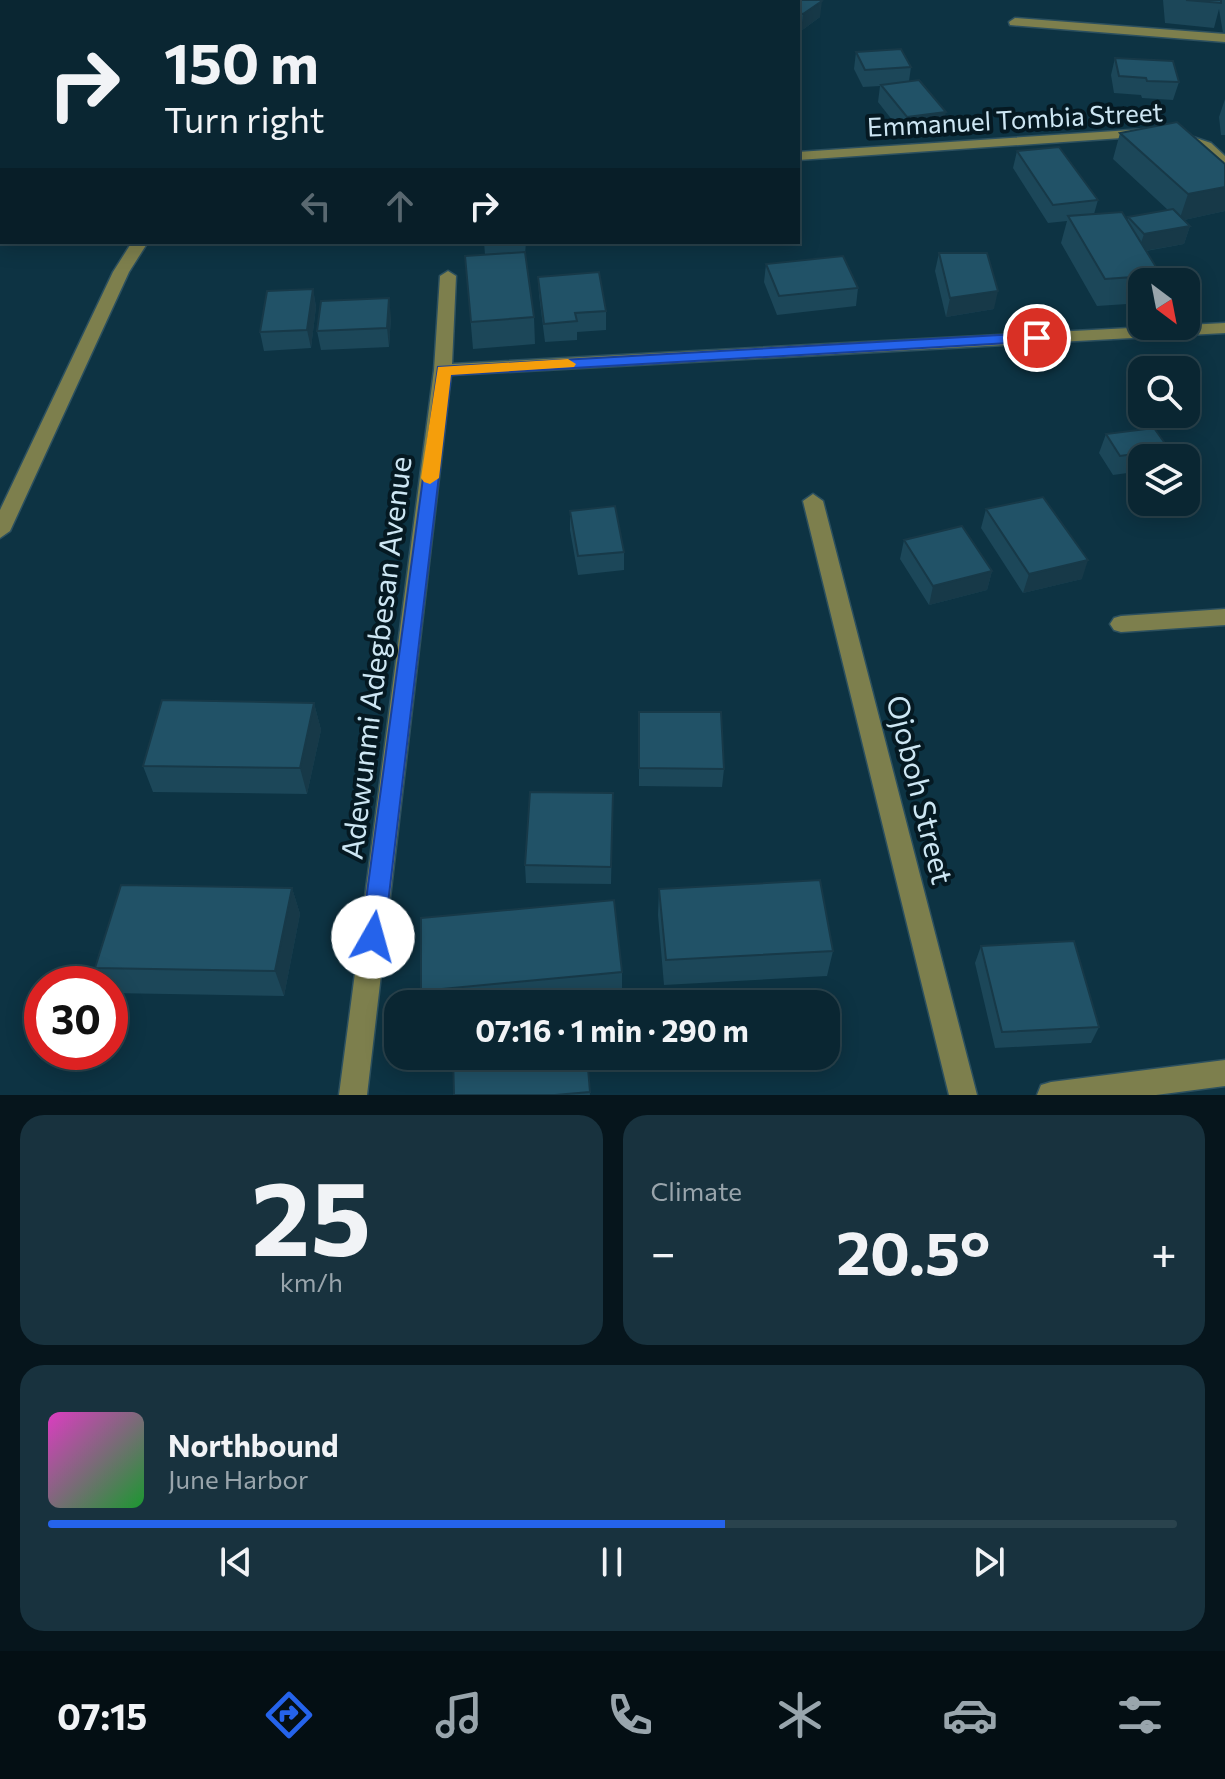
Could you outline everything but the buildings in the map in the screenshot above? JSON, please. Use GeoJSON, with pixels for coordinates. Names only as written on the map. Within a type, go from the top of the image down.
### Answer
{"type":"FeatureCollection","features":[{"type":"Feature","properties":{"kind":"street"},"geometry":{"type":"LineString","coordinates":[[1015,22],[1225,38]]}},
{"type":"Feature","properties":{"kind":"street","name":"Emmanuel Tombia Street"},"geometry":{"type":"LineString","coordinates":[[800,156],[1151,132],[1175,135],[1206,146],[1225,164]]}},
{"type":"Feature","properties":{"kind":"street"},"geometry":{"type":"LineString","coordinates":[[0,531],[121,272],[139,244]]}},
{"type":"Feature","properties":{"kind":"street","name":"Adewunmi Adegbesan Avenue"},"geometry":{"type":"LineString","coordinates":[[353,1095],[443,370],[448,276]]}},
{"type":"Feature","properties":{"kind":"street"},"geometry":{"type":"LineString","coordinates":[[443,370],[1225,328]]}},
{"type":"Feature","properties":{"kind":"street","name":"Ojoboh Street"},"geometry":{"type":"LineString","coordinates":[[813,501],[963,1095]]}},
{"type":"Feature","properties":{"kind":"street"},"geometry":{"type":"LineString","coordinates":[[1121,624],[1225,617]]}},
{"type":"Feature","properties":{"kind":"street"},"geometry":{"type":"LineString","coordinates":[[1051,1095],[1225,1073]]}},
{"type":"Feature","properties":{"kind":"slow traffic"},"geometry":{"type":"LineString","coordinates":[[430,478],[443,370],[568,364]]}},
{"type":"Feature","properties":{"kind":"route"},"geometry":{"type":"LineString","coordinates":[[373,937],[443,370],[1037,338]]}}]}
